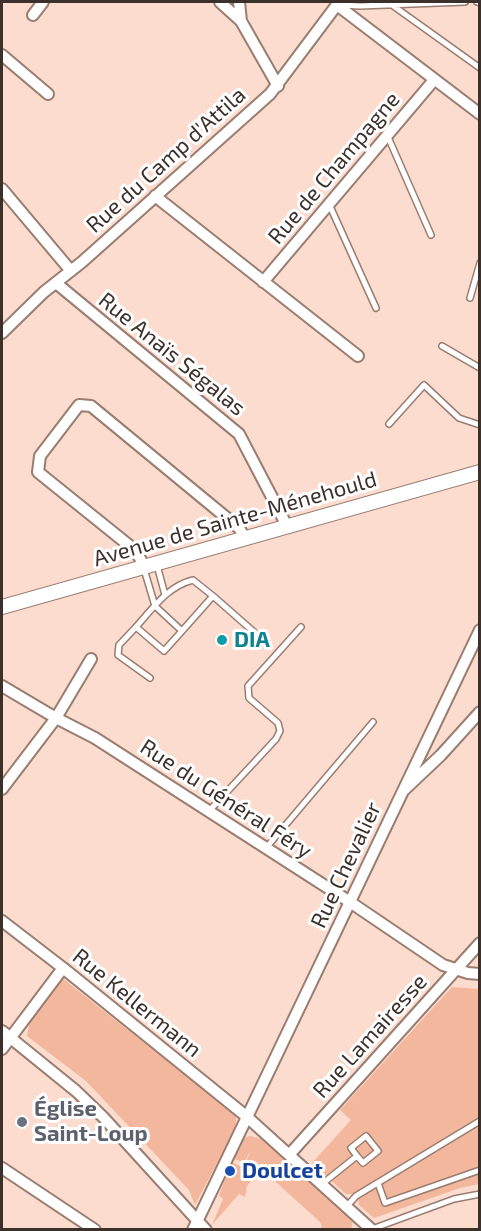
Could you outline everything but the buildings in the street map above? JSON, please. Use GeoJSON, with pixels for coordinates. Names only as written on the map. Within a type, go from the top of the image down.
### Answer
{"type":"FeatureCollection","features":[{"type":"Feature","properties":{"kind":"main road","name":"Avenue de Sainte-Ménehould"},"geometry":{"type":"LineString","coordinates":[[2,607],[480,472]]}},
{"type":"Feature","properties":{"kind":"street"},"geometry":{"type":"LineString","coordinates":[[33,15],[43,2]]}},
{"type":"Feature","properties":{"kind":"street"},"geometry":{"type":"LineString","coordinates":[[220,2],[241,21],[278,86]]}},
{"type":"Feature","properties":{"kind":"street"},"geometry":{"type":"LineString","coordinates":[[239,2],[241,21]]}},
{"type":"Feature","properties":{"kind":"street"},"geometry":{"type":"LineString","coordinates":[[338,3],[480,114]]}},
{"type":"Feature","properties":{"kind":"street","name":"Rue du Camp d'Attila"},"geometry":{"type":"LineString","coordinates":[[2,333],[278,86],[338,3]]}},
{"type":"Feature","properties":{"kind":"street"},"geometry":{"type":"LineString","coordinates":[[2,55],[48,94]]}},
{"type":"Feature","properties":{"kind":"street","name":"Rue de Champagne"},"geometry":{"type":"LineString","coordinates":[[263,282],[434,80]]}},
{"type":"Feature","properties":{"kind":"street"},"geometry":{"type":"LineString","coordinates":[[2,189],[71,271]]}},
{"type":"Feature","properties":{"kind":"street"},"geometry":{"type":"LineString","coordinates":[[155,196],[358,356]]}},
{"type":"Feature","properties":{"kind":"street","name":"Rue Anaïs Ségalas"},"geometry":{"type":"LineString","coordinates":[[56,283],[239,434],[287,526]]}},
{"type":"Feature","properties":{"kind":"street"},"geometry":{"type":"LineString","coordinates":[[150,565],[136,551],[38,472],[39,456],[79,405],[91,406],[239,528],[245,538]]}},
{"type":"Feature","properties":{"kind":"street","name":"Rue Chevalier"},"geometry":{"type":"LineString","coordinates":[[195,1224],[480,630]]}},
{"type":"Feature","properties":{"kind":"street"},"geometry":{"type":"LineString","coordinates":[[2,789],[56,718],[91,659]]}},
{"type":"Feature","properties":{"kind":"street","name":"Rue du Général Féry"},"geometry":{"type":"LineString","coordinates":[[2,686],[95,738],[350,902],[443,965],[468,973],[480,974]]}},
{"type":"Feature","properties":{"kind":"street"},"geometry":{"type":"LineString","coordinates":[[400,794],[441,755],[480,712]]}},
{"type":"Feature","properties":{"kind":"street","name":"Rue Kellermann"},"geometry":{"type":"LineString","coordinates":[[2,921],[246,1116],[371,1229]]}},
{"type":"Feature","properties":{"kind":"street","name":"Rue Lamairesse"},"geometry":{"type":"LineString","coordinates":[[289,1155],[480,943]]}},
{"type":"Feature","properties":{"kind":"street"},"geometry":{"type":"LineString","coordinates":[[2,1049],[63,968]]}},
{"type":"Feature","properties":{"kind":"street"},"geometry":{"type":"LineString","coordinates":[[2,1031],[83,1097],[195,1224],[206,1230]]}},
{"type":"Feature","properties":{"kind":"street"},"geometry":{"type":"LineString","coordinates":[[2,1168],[95,1230]]}},
{"type":"Feature","properties":{"kind":"lane"},"geometry":{"type":"LineString","coordinates":[[338,3],[392,5],[465,2]]}},
{"type":"Feature","properties":{"kind":"lane"},"geometry":{"type":"LineString","coordinates":[[392,5],[480,68]]}},
{"type":"Feature","properties":{"kind":"lane"},"geometry":{"type":"LineString","coordinates":[[387,135],[431,235]]}},
{"type":"Feature","properties":{"kind":"lane"},"geometry":{"type":"LineString","coordinates":[[329,204],[376,308]]}},
{"type":"Feature","properties":{"kind":"lane"},"geometry":{"type":"LineString","coordinates":[[470,298],[480,263]]}},
{"type":"Feature","properties":{"kind":"lane"},"geometry":{"type":"LineString","coordinates":[[442,346],[480,368]]}},
{"type":"Feature","properties":{"kind":"lane"},"geometry":{"type":"LineString","coordinates":[[389,424],[424,385],[459,418],[480,425]]}},
{"type":"Feature","properties":{"kind":"lane"},"geometry":{"type":"LineString","coordinates":[[150,565],[165,595]]}},
{"type":"Feature","properties":{"kind":"lane"},"geometry":{"type":"LineString","coordinates":[[150,565],[155,606],[182,631]]}},
{"type":"Feature","properties":{"kind":"lane"},"geometry":{"type":"LineString","coordinates":[[150,678],[118,655],[119,645],[165,595],[183,582],[193,580],[254,632]]}},
{"type":"Feature","properties":{"kind":"lane"},"geometry":{"type":"LineString","coordinates":[[136,627],[164,651],[213,597]]}},
{"type":"Feature","properties":{"kind":"lane"},"geometry":{"type":"LineString","coordinates":[[209,811],[276,739],[280,731],[278,723],[249,698],[248,686],[301,627]]}},
{"type":"Feature","properties":{"kind":"lane"},"geometry":{"type":"LineString","coordinates":[[266,848],[374,722]]}},
{"type":"Feature","properties":{"kind":"lane"},"geometry":{"type":"LineString","coordinates":[[346,1206],[356,1196],[480,1121]]}},
{"type":"Feature","properties":{"kind":"lane"},"geometry":{"type":"LineString","coordinates":[[366,1136],[378,1151],[363,1163],[357,1156],[351,1148],[366,1136]]}},
{"type":"Feature","properties":{"kind":"lane"},"geometry":{"type":"LineString","coordinates":[[322,1184],[357,1156]]}},
{"type":"Feature","properties":{"kind":"lane"},"geometry":{"type":"LineString","coordinates":[[378,1183],[384,1203],[480,1170]]}},
{"type":"Feature","properties":{"kind":"lane"},"geometry":{"type":"LineString","coordinates":[[371,1229],[454,1199],[480,1194]]}},
{"type":"Feature","properties":{"kind":"shaded area"},"geometry":{"type":"Polygon","coordinates":[[[62,978],[236,1115],[232,1135],[195,1205],[189,1190],[86,1081],[27,1036],[30,1021],[62,978]]]}},
{"type":"Feature","properties":{"kind":"shaded area"},"geometry":{"type":"Polygon","coordinates":[[[452,987],[479,989],[479,1184],[460,1188],[374,1218],[359,1205],[354,1194],[346,1194],[312,1163],[351,1120],[340,1110],[452,987]]]}},
{"type":"Feature","properties":{"kind":"shaded area"},"geometry":{"type":"Polygon","coordinates":[[[250,1136],[262,1139],[353,1221],[351,1229],[320,1229],[322,1226],[320,1222],[266,1173],[246,1163],[250,1151],[244,1163],[233,1158],[244,1138],[250,1136]]]}},
{"type":"Feature","properties":{"kind":"shaded area"},"geometry":{"type":"Polygon","coordinates":[[[232,1162],[253,1173],[254,1177],[247,1186],[245,1197],[239,1194],[212,1225],[223,1199],[219,1195],[232,1162]]]}},
{"type":"Feature","properties":{"kind":"place","name":"DIA"},"geometry":{"type":"Point","coordinates":[222,640]}},
{"type":"Feature","properties":{"kind":"place","name":"Église Saint-Loup"},"geometry":{"type":"Point","coordinates":[22,1122]}},
{"type":"Feature","properties":{"kind":"place","name":"Doulcet"},"geometry":{"type":"Point","coordinates":[230,1171]}}]}
